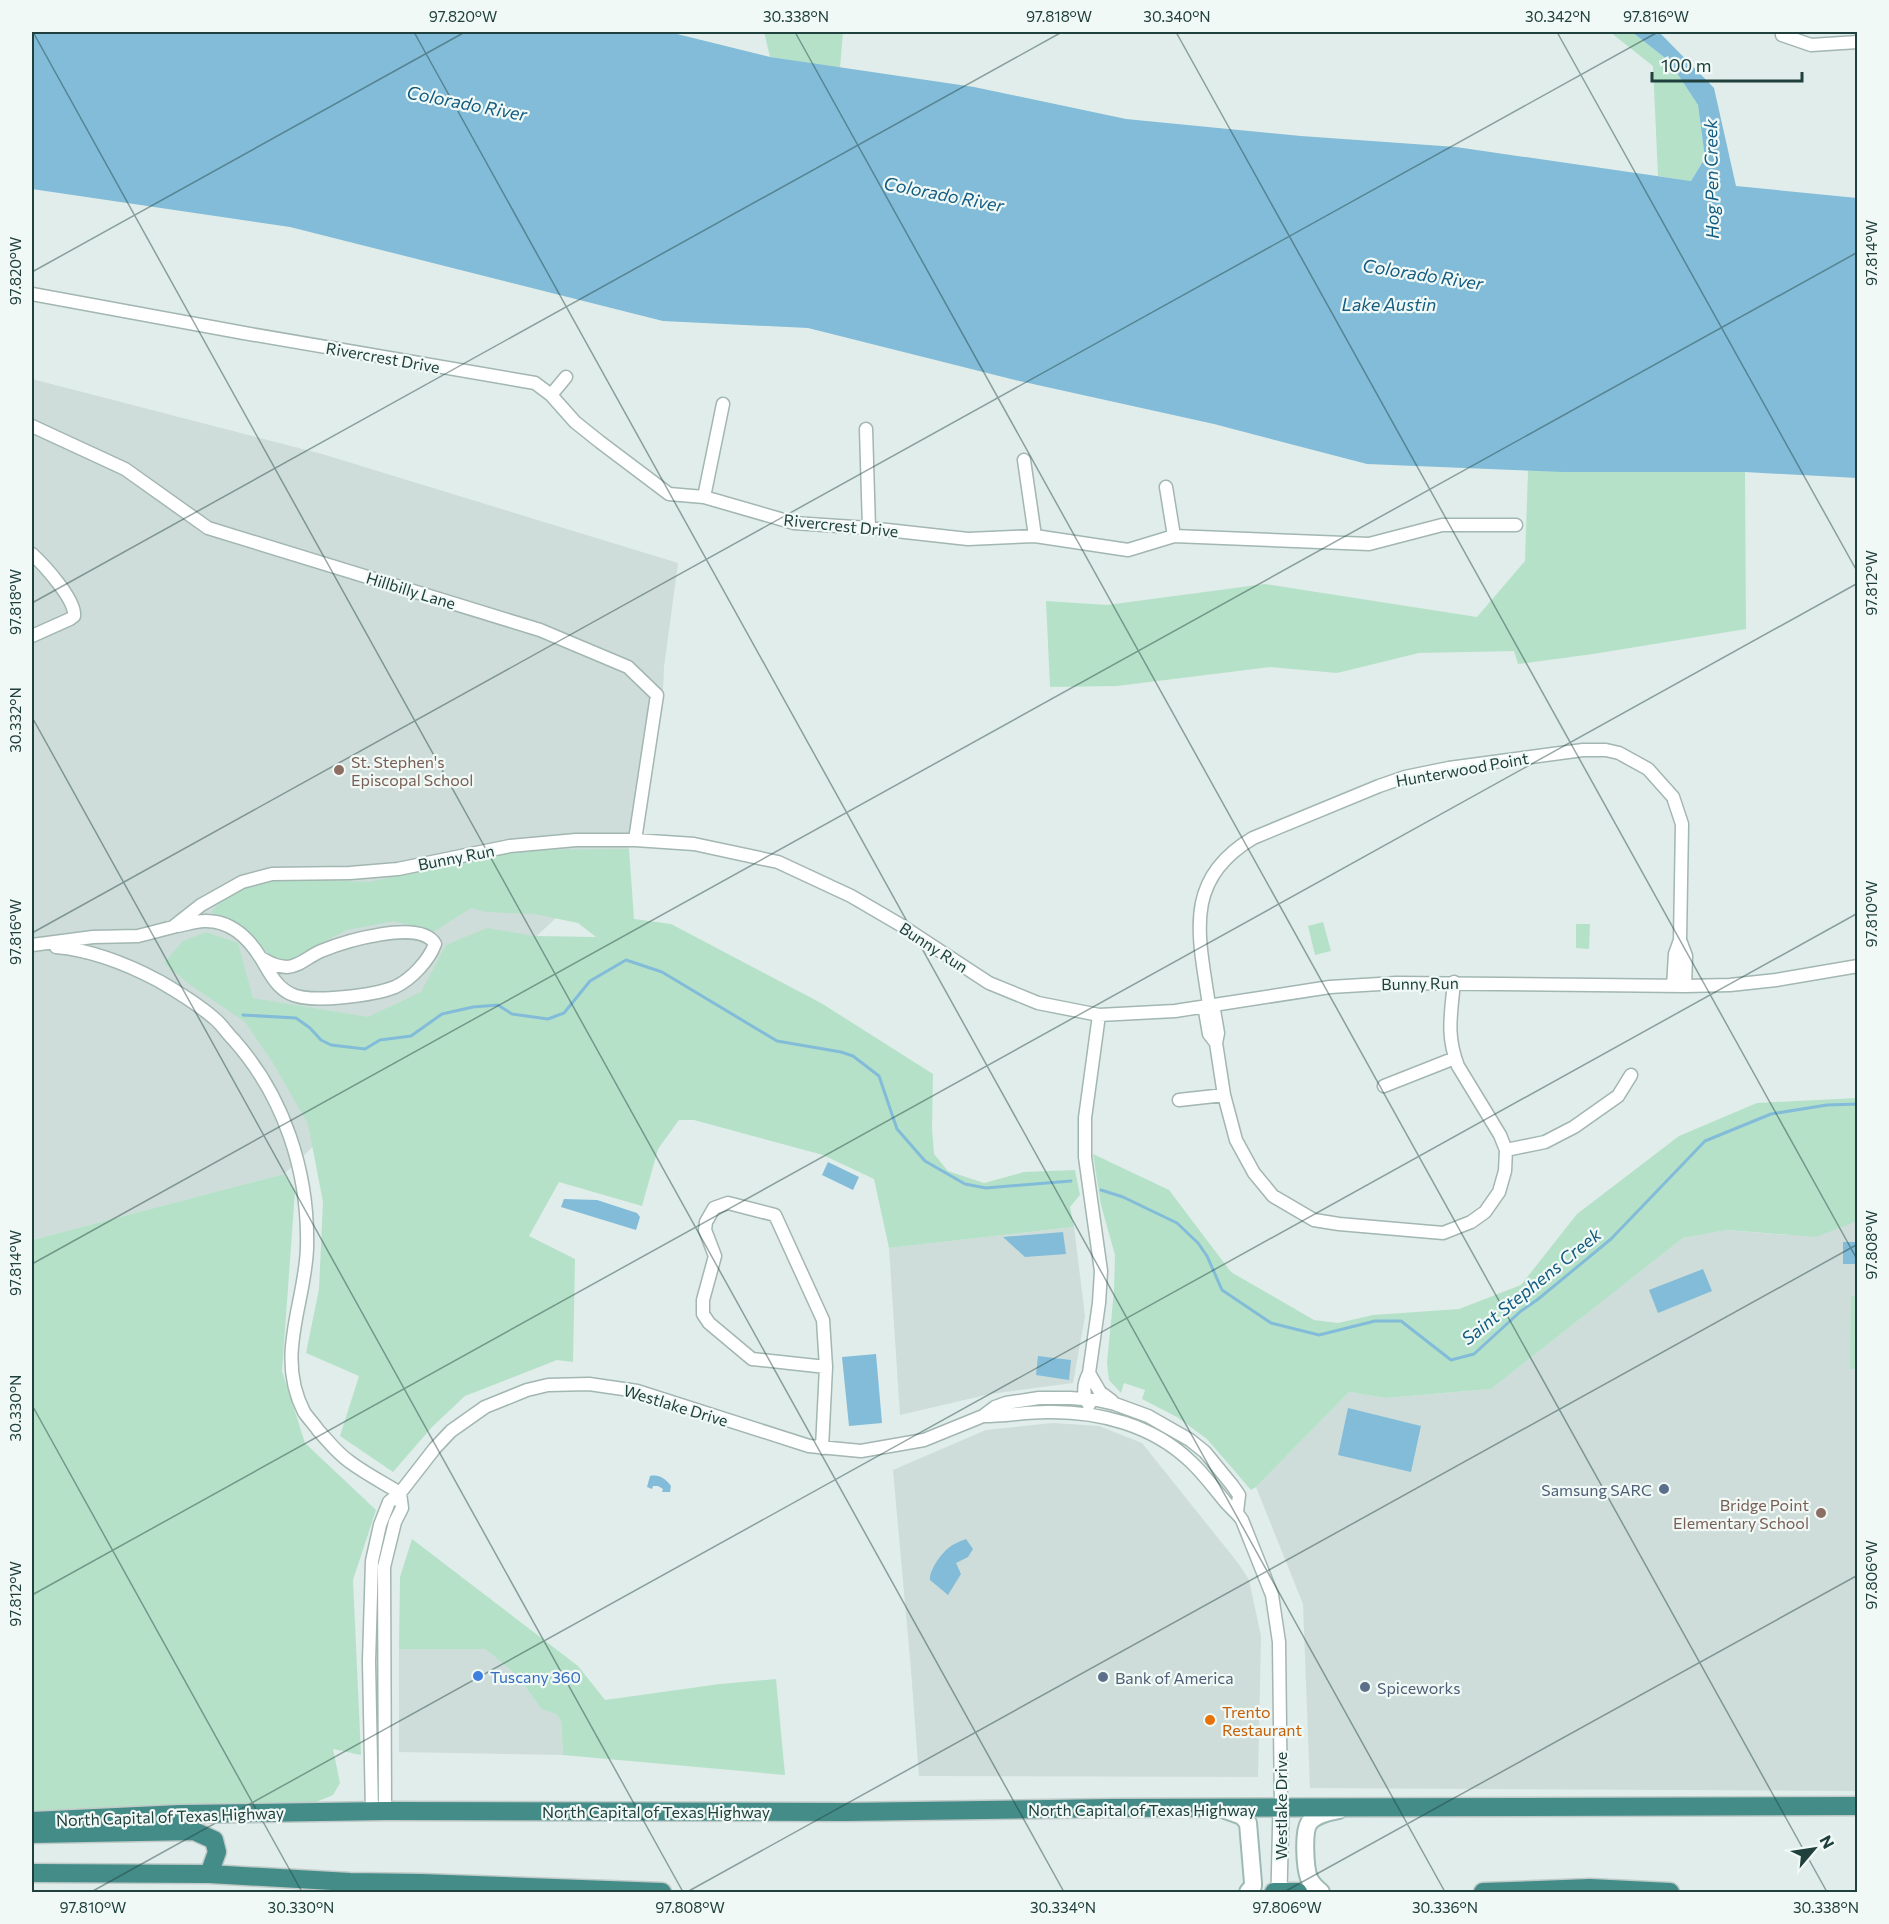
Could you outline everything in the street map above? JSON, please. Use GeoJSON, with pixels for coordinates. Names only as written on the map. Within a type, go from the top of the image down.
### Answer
{"type":"FeatureCollection","features":[{"type":"Feature","properties":{"kind":"highway","name":"North Capital of Texas Highway"},"geometry":{"type":"LineString","coordinates":[[32,1821],[180,1814],[378,1811],[844,1812],[1857,1806]]}},
{"type":"Feature","properties":{"kind":"highway"},"geometry":{"type":"LineString","coordinates":[[32,1833],[194,1831],[214,1840],[217,1852],[208,1874]]}},
{"type":"Feature","properties":{"kind":"highway"},"geometry":{"type":"LineString","coordinates":[[32,1874],[208,1874],[350,1882],[662,1893]]}},
{"type":"Feature","properties":{"kind":"highway"},"geometry":{"type":"LineString","coordinates":[[1483,1893],[1590,1888],[1670,1893]]}},
{"type":"Feature","properties":{"kind":"highway"},"geometry":{"type":"LineString","coordinates":[[1274,1893],[1298,1893]]}},
{"type":"Feature","properties":{"kind":"main road"},"geometry":{"type":"LineString","coordinates":[[1221,1808],[1242,1816],[1248,1823],[1253,1886],[1248,1893]]}},
{"type":"Feature","properties":{"kind":"main road"},"geometry":{"type":"LineString","coordinates":[[1321,1893],[1313,1886],[1309,1877],[1305,1840],[1308,1824],[1314,1818],[1324,1814],[1352,1808]]}},
{"type":"Feature","properties":{"kind":"street"},"geometry":{"type":"LineString","coordinates":[[1782,35],[1811,45],[1857,42]]}},
{"type":"Feature","properties":{"kind":"street","name":"Rivercrest Drive"},"geometry":{"type":"LineString","coordinates":[[32,294],[535,383],[551,395],[575,422],[669,494],[705,497],[794,523],[869,528],[968,539],[1035,536],[1128,550],[1174,536],[1369,544],[1442,525],[1516,525]]}},
{"type":"Feature","properties":{"kind":"street"},"geometry":{"type":"LineString","coordinates":[[551,395],[566,377]]}},
{"type":"Feature","properties":{"kind":"street"},"geometry":{"type":"LineString","coordinates":[[705,497],[723,404]]}},
{"type":"Feature","properties":{"kind":"street","name":"Hillbilly Lane"},"geometry":{"type":"LineString","coordinates":[[32,426],[125,469],[208,528],[540,630],[628,667],[657,695],[635,840]]}},
{"type":"Feature","properties":{"kind":"street"},"geometry":{"type":"LineString","coordinates":[[866,429],[869,528]]}},
{"type":"Feature","properties":{"kind":"street"},"geometry":{"type":"LineString","coordinates":[[1024,460],[1035,536]]}},
{"type":"Feature","properties":{"kind":"street"},"geometry":{"type":"LineString","coordinates":[[1166,487],[1174,536]]}},
{"type":"Feature","properties":{"kind":"street"},"geometry":{"type":"LineString","coordinates":[[32,554],[53,577],[75,610],[74,616],[70,619],[32,636]]}},
{"type":"Feature","properties":{"kind":"street","name":"Hunterwood Point"},"geometry":{"type":"LineString","coordinates":[[1506,1150],[1505,1172],[1499,1192],[1485,1212],[1457,1229],[1443,1233],[1314,1220],[1273,1196],[1254,1173],[1236,1140],[1224,1095],[1216,1042],[1218,1033],[1214,1010],[1209,1005],[1204,973],[1199,932],[1200,906],[1205,888],[1225,858],[1246,842],[1405,777],[1449,768],[1583,750],[1606,750],[1619,753],[1648,769],[1673,797],[1682,824],[1680,940],[1674,954],[1679,986]]}},
{"type":"Feature","properties":{"kind":"street","name":"Bunny Run"},"geometry":{"type":"LineString","coordinates":[[33,945],[93,937],[138,936],[173,927],[201,905],[242,882],[272,874],[350,873],[398,869],[510,846],[576,840],[635,840],[694,844],[778,862],[852,896],[989,983],[1038,1003],[1099,1015],[1175,1011],[1330,987],[1454,982],[1730,985],[1776,980],[1857,966]]}},
{"type":"Feature","properties":{"kind":"street"},"geometry":{"type":"LineString","coordinates":[[173,927],[204,921],[232,926],[250,942],[280,987],[293,995],[311,998],[336,998],[375,993],[397,986],[417,971],[435,944],[433,939],[414,933],[388,932],[319,952],[289,967],[277,966],[261,958]]}},
{"type":"Feature","properties":{"kind":"street"},"geometry":{"type":"LineString","coordinates":[[33,945],[68,948],[136,968],[181,994],[215,1020],[244,1052],[265,1082],[285,1121],[297,1156],[307,1206],[304,1280],[294,1319],[290,1358],[295,1386],[305,1413],[348,1462],[400,1493]]}},
{"type":"Feature","properties":{"kind":"street"},"geometry":{"type":"LineString","coordinates":[[1454,982],[1449,1035],[1455,1058],[1500,1135],[1506,1150],[1545,1142],[1574,1127],[1618,1096],[1631,1075]]}},
{"type":"Feature","properties":{"kind":"street"},"geometry":{"type":"LineString","coordinates":[[1098,1415],[1085,1399],[1084,1392],[1099,1304],[1101,1271],[1085,1157],[1085,1118],[1099,1015]]}},
{"type":"Feature","properties":{"kind":"street"},"geometry":{"type":"LineString","coordinates":[[1384,1086],[1455,1058]]}},
{"type":"Feature","properties":{"kind":"street"},"geometry":{"type":"LineString","coordinates":[[1179,1100],[1224,1095]]}},
{"type":"Feature","properties":{"kind":"street"},"geometry":{"type":"LineString","coordinates":[[822,1448],[826,1367],[823,1320],[775,1215],[728,1203],[714,1208],[706,1222],[705,1230],[715,1257],[703,1300],[703,1314],[709,1323],[752,1359],[826,1367]]}},
{"type":"Feature","properties":{"kind":"street"},"geometry":{"type":"LineString","coordinates":[[1089,1373],[1100,1392],[1115,1404]]}},
{"type":"Feature","properties":{"kind":"street","name":"Westlake Drive"},"geometry":{"type":"LineString","coordinates":[[378,1811],[384,1567],[395,1522],[402,1508],[400,1493],[443,1440],[476,1412],[527,1390],[548,1385],[589,1384],[637,1390],[809,1446],[861,1451],[924,1440],[983,1416],[995,1407],[1006,1403],[1039,1398],[1085,1399],[1115,1404],[1163,1423],[1205,1452],[1239,1495],[1237,1512]]}},
{"type":"Feature","properties":{"kind":"street","name":"Westlake Drive"},"geometry":{"type":"LineString","coordinates":[[983,1416],[1048,1412],[1098,1415],[1141,1429],[1162,1439],[1192,1462],[1242,1520],[1272,1595],[1279,1642],[1280,1892]]}},
{"type":"Feature","properties":{"kind":"shaded area","name":"St. Stephen's Episcopal School"},"geometry":{"type":"Polygon","coordinates":[[[32,379],[322,454],[678,563],[664,667],[663,691],[629,849],[284,1174],[32,1240],[32,379]]]}},
{"type":"Feature","properties":{"kind":"shaded area"},"geometry":{"type":"Polygon","coordinates":[[[1857,1216],[1857,1791],[1310,1788],[1303,1604],[1256,1487],[1349,1392],[1385,1398],[1491,1389],[1683,1238],[1727,1230],[1787,1235],[1857,1216]]]}},
{"type":"Feature","properties":{"kind":"shaded area"},"geometry":{"type":"Polygon","coordinates":[[[1074,1227],[1085,1316],[1073,1383],[990,1394],[900,1415],[889,1248],[1074,1227]]]}},
{"type":"Feature","properties":{"kind":"shaded area"},"geometry":{"type":"Polygon","coordinates":[[[1053,1423],[1099,1426],[1142,1443],[1249,1580],[1261,1636],[1258,1777],[919,1776],[893,1470],[986,1430],[1053,1423]]]}},
{"type":"Feature","properties":{"kind":"shaded area"},"geometry":{"type":"Polygon","coordinates":[[[399,1649],[485,1649],[518,1676],[541,1709],[556,1714],[561,1721],[563,1755],[399,1752],[399,1649]]]}},
{"type":"Feature","properties":{"kind":"green space"},"geometry":{"type":"Polygon","coordinates":[[[764,32],[843,32],[840,68],[770,57],[764,32]]]}},
{"type":"Feature","properties":{"kind":"green space"},"geometry":{"type":"Polygon","coordinates":[[[1610,32],[1632,32],[1669,61],[1698,105],[1705,158],[1691,181],[1658,176],[1653,66],[1610,32]]]}},
{"type":"Feature","properties":{"kind":"green space"},"geometry":{"type":"Polygon","coordinates":[[[1528,471],[1745,472],[1746,629],[1518,664],[1514,651],[1419,653],[1337,673],[1270,667],[1117,686],[1050,687],[1046,601],[1107,605],[1265,584],[1477,617],[1525,561],[1528,471]]]}},
{"type":"Feature","properties":{"kind":"green space"},"geometry":{"type":"Polygon","coordinates":[[[629,849],[634,919],[671,924],[821,1003],[933,1074],[934,1154],[948,1171],[984,1183],[1024,1172],[1075,1170],[1080,1195],[1070,1207],[1074,1227],[889,1248],[874,1179],[823,1155],[694,1120],[679,1120],[658,1149],[642,1206],[559,1182],[529,1236],[575,1259],[573,1362],[557,1360],[465,1396],[432,1427],[393,1472],[340,1436],[359,1376],[306,1353],[319,1289],[323,1202],[308,1124],[273,1063],[245,1022],[189,984],[164,963],[183,941],[206,932],[238,943],[253,998],[368,1017],[421,992],[446,945],[487,928],[534,936],[596,937],[578,923],[535,914],[487,912],[471,908],[433,932],[395,921],[347,930],[285,962],[271,957],[248,931],[211,912],[219,903],[247,885],[295,879],[369,882],[512,850],[629,849]]]}},
{"type":"Feature","properties":{"kind":"green space"},"geometry":{"type":"Polygon","coordinates":[[[1323,922],[1331,951],[1315,955],[1308,926],[1323,922]]]}},
{"type":"Feature","properties":{"kind":"green space"},"geometry":{"type":"Polygon","coordinates":[[[1576,924],[1590,924],[1589,949],[1576,948],[1576,924]]]}},
{"type":"Feature","properties":{"kind":"green space"},"geometry":{"type":"Polygon","coordinates":[[[1857,1098],[1857,1221],[1816,1237],[1727,1230],[1683,1238],[1491,1389],[1385,1398],[1349,1392],[1251,1490],[1207,1439],[1177,1417],[1142,1399],[1145,1390],[1124,1383],[1121,1393],[1109,1380],[1107,1363],[1115,1255],[1101,1205],[1093,1154],[1169,1190],[1231,1272],[1314,1320],[1338,1323],[1373,1315],[1459,1309],[1521,1285],[1577,1214],[1679,1136],[1757,1103],[1857,1098]]]}},
{"type":"Feature","properties":{"kind":"green space"},"geometry":{"type":"Polygon","coordinates":[[[284,1174],[295,1191],[282,1371],[305,1443],[376,1510],[353,1580],[361,1755],[333,1749],[340,1783],[333,1795],[299,1809],[32,1811],[32,1240],[284,1174]]]}},
{"type":"Feature","properties":{"kind":"green space"},"geometry":{"type":"Polygon","coordinates":[[[1851,1296],[1857,1297],[1857,1369],[1850,1369],[1851,1296]]]}},
{"type":"Feature","properties":{"kind":"green space"},"geometry":{"type":"Polygon","coordinates":[[[412,1539],[578,1666],[605,1700],[720,1684],[776,1679],[785,1775],[563,1755],[561,1721],[556,1714],[541,1709],[518,1676],[485,1649],[399,1649],[400,1577],[412,1539]]]}},
{"type":"Feature","properties":{"kind":"water","name":"Lake Austin"},"geometry":{"type":"Polygon","coordinates":[[[32,32],[669,32],[770,57],[974,87],[1126,119],[1301,136],[1456,147],[1691,181],[1705,158],[1698,105],[1669,61],[1632,32],[1659,32],[1714,88],[1736,186],[1857,198],[1857,478],[1745,472],[1563,472],[1367,464],[1214,424],[1015,380],[808,328],[663,321],[290,227],[32,189],[32,32]]]}},
{"type":"Feature","properties":{"kind":"water"},"geometry":{"type":"Polygon","coordinates":[[[828,1162],[859,1177],[853,1190],[822,1175],[828,1162]]]}},
{"type":"Feature","properties":{"kind":"water"},"geometry":{"type":"Polygon","coordinates":[[[564,1199],[597,1200],[637,1213],[640,1217],[636,1230],[561,1207],[564,1199]]]}},
{"type":"Feature","properties":{"kind":"water"},"geometry":{"type":"Polygon","coordinates":[[[1063,1232],[1066,1254],[1025,1257],[1003,1237],[1063,1232]]]}},
{"type":"Feature","properties":{"kind":"water"},"geometry":{"type":"Polygon","coordinates":[[[1843,1242],[1857,1242],[1857,1264],[1843,1264],[1843,1242]]]}},
{"type":"Feature","properties":{"kind":"water"},"geometry":{"type":"Polygon","coordinates":[[[1703,1269],[1712,1291],[1658,1313],[1649,1290],[1703,1269]]]}},
{"type":"Feature","properties":{"kind":"water"},"geometry":{"type":"Polygon","coordinates":[[[876,1354],[882,1423],[849,1426],[842,1357],[876,1354]]]}},
{"type":"Feature","properties":{"kind":"water"},"geometry":{"type":"Polygon","coordinates":[[[1038,1356],[1071,1360],[1069,1380],[1036,1375],[1038,1356]]]}},
{"type":"Feature","properties":{"kind":"water"},"geometry":{"type":"Polygon","coordinates":[[[1348,1408],[1421,1426],[1411,1472],[1338,1455],[1348,1408]]]}},
{"type":"Feature","properties":{"kind":"water"},"geometry":{"type":"Polygon","coordinates":[[[650,1476],[665,1479],[671,1486],[670,1492],[662,1492],[663,1489],[658,1486],[653,1486],[652,1489],[647,1487],[650,1476]]]}},
{"type":"Feature","properties":{"kind":"water"},"geometry":{"type":"Polygon","coordinates":[[[966,1539],[973,1549],[968,1557],[956,1563],[961,1574],[948,1595],[930,1580],[930,1576],[947,1549],[966,1539]]]}},
{"type":"Feature","properties":{"kind":"waterway","name":"Saint Stephens Creek"},"geometry":{"type":"LineString","coordinates":[[243,1015],[296,1018],[321,1040],[331,1045],[365,1049],[380,1040],[411,1036],[442,1014],[473,1007],[498,1005],[512,1014],[548,1019],[564,1013],[590,981],[626,960],[662,972],[777,1041],[853,1056],[879,1076],[897,1129],[925,1161],[965,1184],[986,1188],[1071,1181]]}},
{"type":"Feature","properties":{"kind":"waterway","name":"Saint Stephens Creek"},"geometry":{"type":"LineString","coordinates":[[1101,1190],[1123,1197],[1177,1223],[1198,1243],[1207,1256],[1222,1290],[1271,1323],[1319,1335],[1375,1321],[1401,1321],[1451,1360],[1474,1354],[1521,1311],[1611,1239],[1705,1141],[1771,1114],[1827,1105],[1858,1104]]}},
{"type":"Feature","properties":{"kind":"place","name":"St. Stephen's Episcopal School"},"geometry":{"type":"Point","coordinates":[339,770]}},
{"type":"Feature","properties":{"kind":"place","name":"Samsung SARC"},"geometry":{"type":"Point","coordinates":[1664,1489]}},
{"type":"Feature","properties":{"kind":"place","name":"Bridge Point Elementary School"},"geometry":{"type":"Point","coordinates":[1821,1513]}},
{"type":"Feature","properties":{"kind":"place","name":"Tuscany 360"},"geometry":{"type":"Point","coordinates":[478,1676]}},
{"type":"Feature","properties":{"kind":"place","name":"Bank of America"},"geometry":{"type":"Point","coordinates":[1103,1677]}},
{"type":"Feature","properties":{"kind":"place","name":"Spiceworks"},"geometry":{"type":"Point","coordinates":[1365,1687]}},
{"type":"Feature","properties":{"kind":"place","name":"Trento Restaurant"},"geometry":{"type":"Point","coordinates":[1210,1720]}},
{"type":"Feature","properties":{"kind":"water label","name":"Colorado River"},"geometry":{"type":"Point","coordinates":[467,103]}},
{"type":"Feature","properties":{"kind":"water label","name":"Hog Pen Creek"},"geometry":{"type":"Point","coordinates":[1711,179]}},
{"type":"Feature","properties":{"kind":"water label","name":"Colorado River"},"geometry":{"type":"Point","coordinates":[944,194]}},
{"type":"Feature","properties":{"kind":"water label","name":"Colorado River"},"geometry":{"type":"Point","coordinates":[1423,274]}}]}
